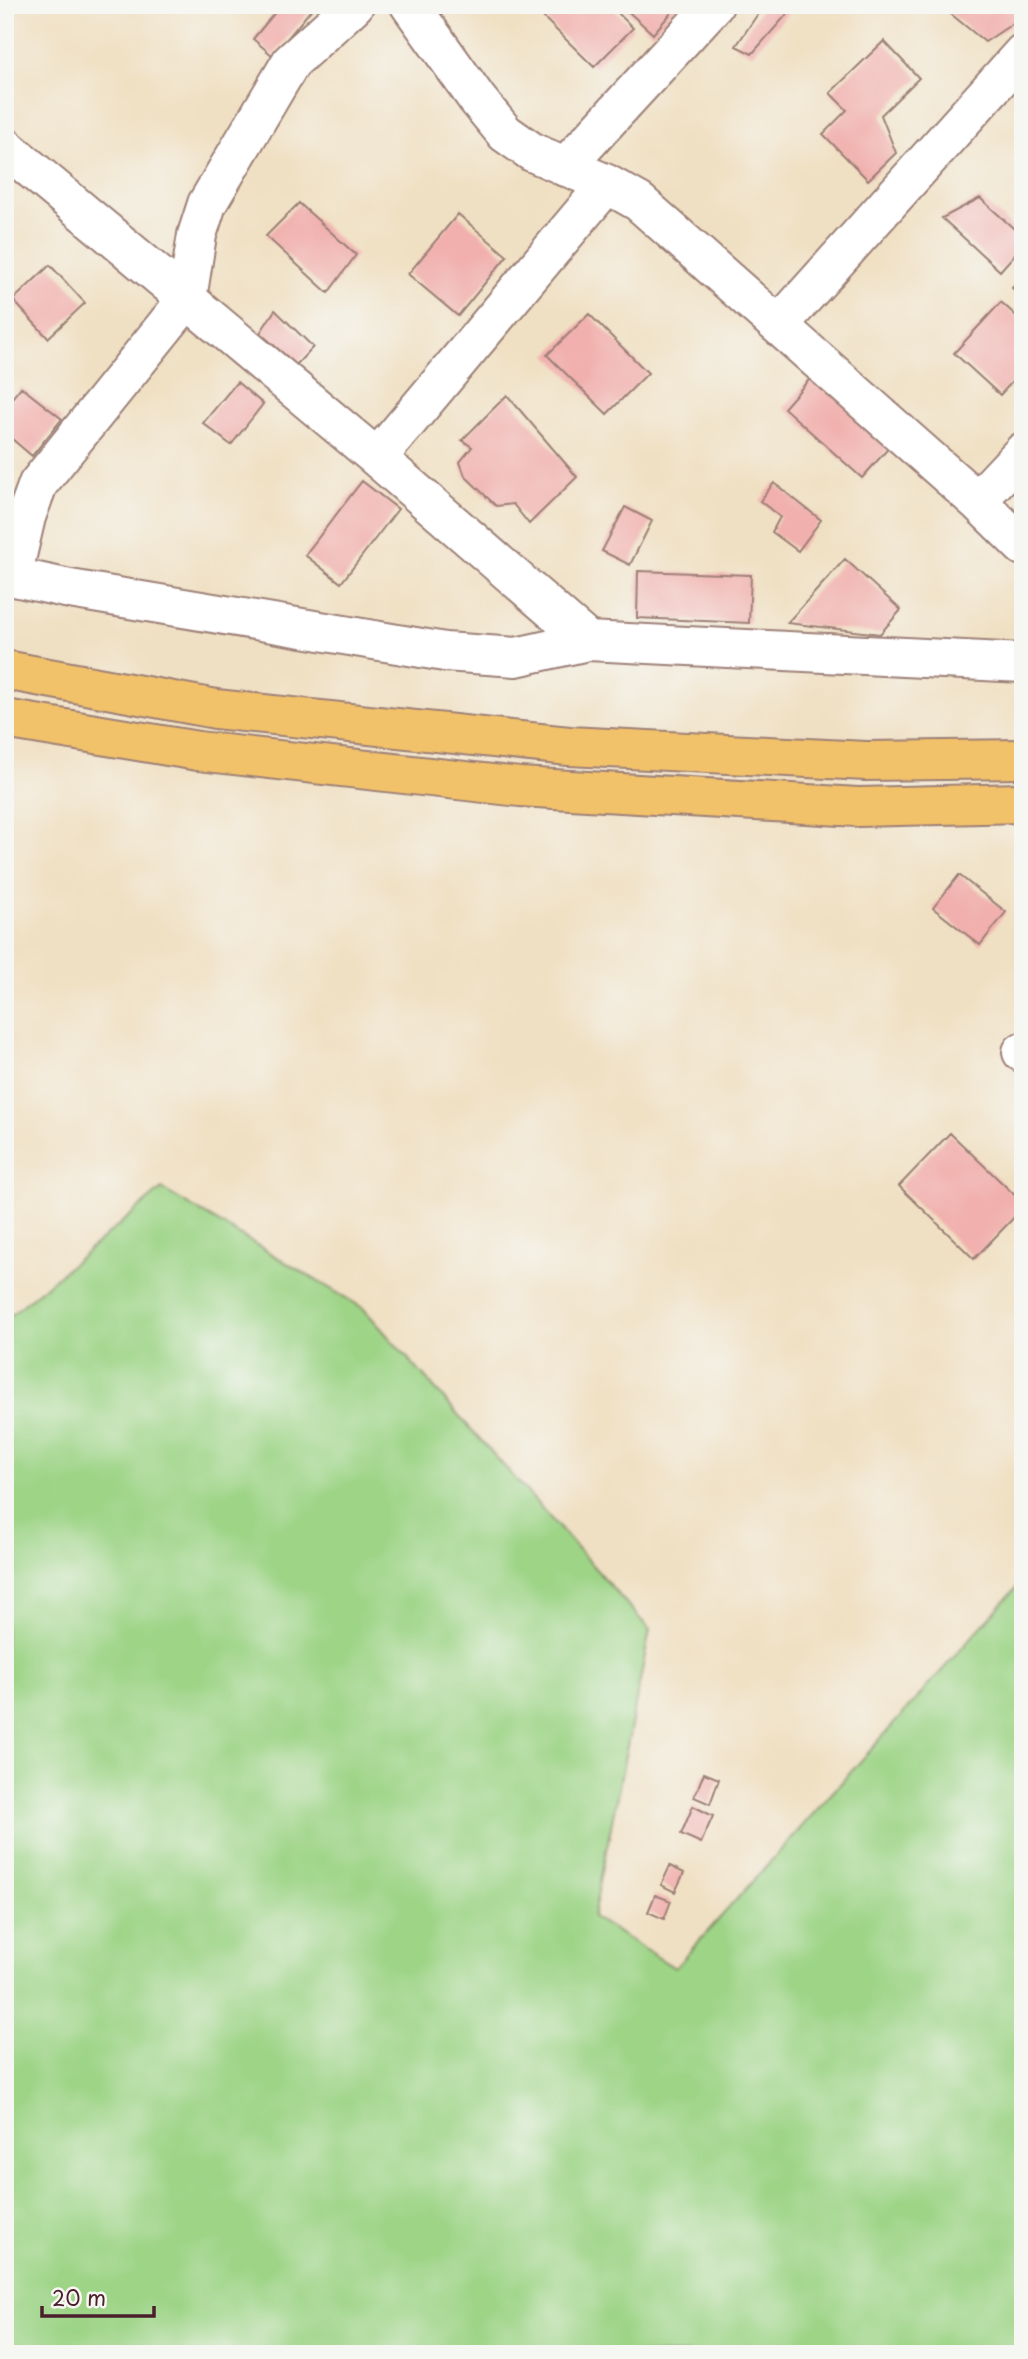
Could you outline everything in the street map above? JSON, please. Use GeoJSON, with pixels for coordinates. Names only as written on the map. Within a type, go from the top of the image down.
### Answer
{"type":"FeatureCollection","features":[{"type":"Feature","properties":{"kind":"highway"},"geometry":{"type":"LineString","coordinates":[[5,670],[216,709],[569,746],[866,761],[1023,759]]}},
{"type":"Feature","properties":{"kind":"highway"},"geometry":{"type":"LineString","coordinates":[[5,719],[198,751],[520,787],[858,807],[1023,803]]}},
{"type":"Feature","properties":{"kind":"street"},"geometry":{"type":"LineString","coordinates":[[354,5],[291,62],[207,204],[197,235],[187,299],[38,484],[8,576],[70,589],[445,652],[516,657],[588,641],[1023,663]]}},
{"type":"Feature","properties":{"kind":"street"},"geometry":{"type":"LineString","coordinates":[[410,5],[477,99],[505,133],[532,152],[607,184],[639,202],[977,501],[1023,546]]}},
{"type":"Feature","properties":{"kind":"street"},"geometry":{"type":"LineString","coordinates":[[565,167],[714,5]]}},
{"type":"Feature","properties":{"kind":"street"},"geometry":{"type":"LineString","coordinates":[[779,325],[1023,53]]}},
{"type":"Feature","properties":{"kind":"street"},"geometry":{"type":"LineString","coordinates":[[5,147],[377,458],[588,641]]}},
{"type":"Feature","properties":{"kind":"street"},"geometry":{"type":"LineString","coordinates":[[377,458],[607,184]]}},
{"type":"Feature","properties":{"kind":"street"},"geometry":{"type":"LineString","coordinates":[[977,501],[1023,452]]}},
{"type":"Feature","properties":{"kind":"green space"},"geometry":{"type":"Polygon","coordinates":[[[162,1189],[363,1308],[650,1630],[593,1917],[675,1968],[1023,1580],[1023,2354],[5,2354],[5,1320],[162,1189]]]}},
{"type":"Feature","properties":{"kind":"building"},"geometry":{"type":"Polygon","coordinates":[[[281,5],[315,5],[273,56],[253,39],[281,5]]]}},
{"type":"Feature","properties":{"kind":"building"},"geometry":{"type":"Polygon","coordinates":[[[555,5],[610,5],[633,28],[594,67],[543,17],[555,5]]]}},
{"type":"Feature","properties":{"kind":"building"},"geometry":{"type":"Polygon","coordinates":[[[621,5],[678,5],[653,34],[621,5]]]}},
{"type":"Feature","properties":{"kind":"building"},"geometry":{"type":"Polygon","coordinates":[[[764,5],[795,5],[752,54],[736,46],[764,5]]]}},
{"type":"Feature","properties":{"kind":"building"},"geometry":{"type":"Polygon","coordinates":[[[940,5],[1006,5],[1021,18],[985,42],[940,5]]]}},
{"type":"Feature","properties":{"kind":"building"},"geometry":{"type":"Polygon","coordinates":[[[884,41],[919,78],[881,115],[896,153],[868,180],[823,134],[847,110],[830,93],[884,41]]]}},
{"type":"Feature","properties":{"kind":"building"},"geometry":{"type":"Polygon","coordinates":[[[980,198],[1023,237],[1023,245],[1000,271],[942,218],[980,198]]]}},
{"type":"Feature","properties":{"kind":"building"},"geometry":{"type":"Polygon","coordinates":[[[299,203],[356,255],[328,293],[266,236],[299,203]]]}},
{"type":"Feature","properties":{"kind":"building"},"geometry":{"type":"Polygon","coordinates":[[[458,214],[507,256],[458,316],[408,274],[458,214]]]}},
{"type":"Feature","properties":{"kind":"building"},"geometry":{"type":"Polygon","coordinates":[[[50,265],[85,303],[48,338],[13,300],[50,265]]]}},
{"type":"Feature","properties":{"kind":"building"},"geometry":{"type":"Polygon","coordinates":[[[1023,277],[1023,298],[1012,288],[1023,277]]]}},
{"type":"Feature","properties":{"kind":"building"},"geometry":{"type":"Polygon","coordinates":[[[1001,302],[1023,322],[1023,370],[1000,395],[954,353],[1001,302]]]}},
{"type":"Feature","properties":{"kind":"building"},"geometry":{"type":"Polygon","coordinates":[[[275,310],[313,347],[296,365],[260,333],[275,310]]]}},
{"type":"Feature","properties":{"kind":"building"},"geometry":{"type":"Polygon","coordinates":[[[589,314],[648,373],[607,414],[547,355],[589,314]]]}},
{"type":"Feature","properties":{"kind":"building"},"geometry":{"type":"Polygon","coordinates":[[[815,373],[893,443],[862,478],[784,408],[815,373]]]}},
{"type":"Feature","properties":{"kind":"building"},"geometry":{"type":"Polygon","coordinates":[[[237,382],[263,404],[231,445],[203,423],[237,382]]]}},
{"type":"Feature","properties":{"kind":"building"},"geometry":{"type":"Polygon","coordinates":[[[21,387],[62,419],[32,456],[5,433],[5,407],[21,387]]]}},
{"type":"Feature","properties":{"kind":"building"},"geometry":{"type":"Polygon","coordinates":[[[507,395],[577,477],[529,524],[513,504],[496,506],[465,476],[460,462],[472,447],[462,440],[507,395]]]}},
{"type":"Feature","properties":{"kind":"building"},"geometry":{"type":"Polygon","coordinates":[[[362,481],[398,509],[341,583],[305,555],[362,481]]]}},
{"type":"Feature","properties":{"kind":"building"},"geometry":{"type":"Polygon","coordinates":[[[774,483],[821,520],[798,551],[772,532],[780,517],[760,501],[774,483]]]}},
{"type":"Feature","properties":{"kind":"building"},"geometry":{"type":"Polygon","coordinates":[[[625,507],[652,521],[630,565],[602,551],[625,507]]]}},
{"type":"Feature","properties":{"kind":"building"},"geometry":{"type":"Polygon","coordinates":[[[845,559],[901,610],[880,634],[787,623],[845,559]]]}},
{"type":"Feature","properties":{"kind":"building"},"geometry":{"type":"Polygon","coordinates":[[[638,571],[751,575],[749,623],[637,618],[638,571]]]}},
{"type":"Feature","properties":{"kind":"building"},"geometry":{"type":"Polygon","coordinates":[[[959,875],[1006,912],[980,945],[933,908],[959,875]]]}},
{"type":"Feature","properties":{"kind":"building"},"geometry":{"type":"Polygon","coordinates":[[[950,1133],[1023,1203],[1023,1208],[974,1259],[899,1186],[950,1133]]]}},
{"type":"Feature","properties":{"kind":"building"},"geometry":{"type":"Polygon","coordinates":[[[704,1773],[719,1779],[710,1804],[694,1797],[704,1773]]]}},
{"type":"Feature","properties":{"kind":"building"},"geometry":{"type":"Polygon","coordinates":[[[693,1806],[713,1816],[701,1843],[681,1834],[693,1806]]]}},
{"type":"Feature","properties":{"kind":"building"},"geometry":{"type":"Polygon","coordinates":[[[670,1866],[684,1873],[675,1892],[661,1885],[670,1866]]]}},
{"type":"Feature","properties":{"kind":"building"},"geometry":{"type":"Polygon","coordinates":[[[655,1895],[671,1901],[664,1919],[648,1912],[655,1895]]]}}]}
